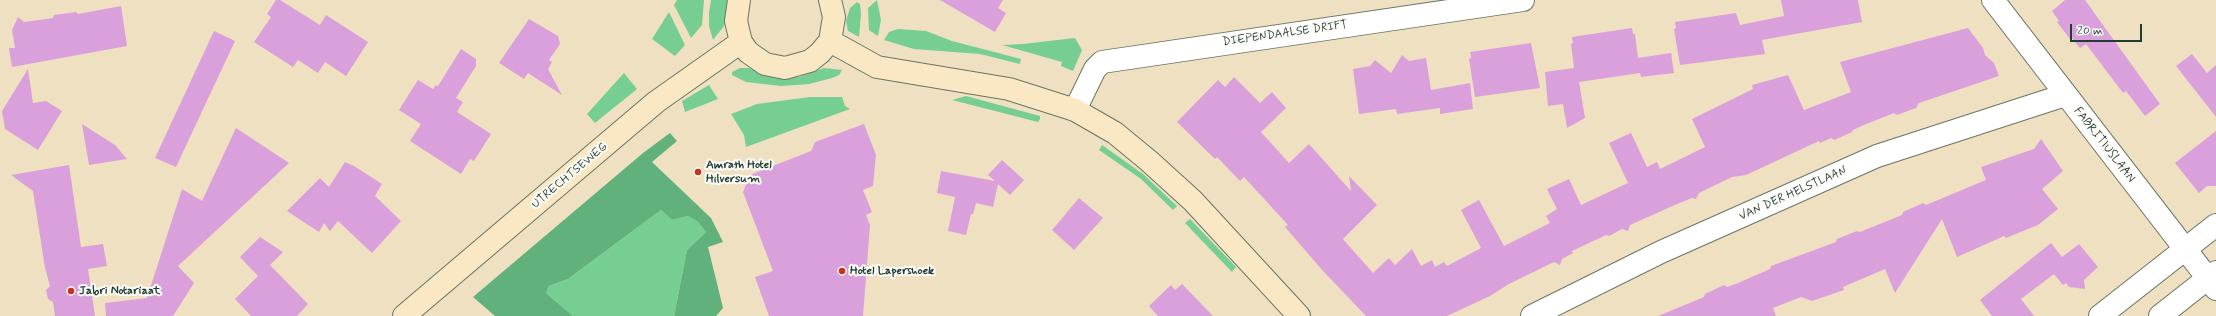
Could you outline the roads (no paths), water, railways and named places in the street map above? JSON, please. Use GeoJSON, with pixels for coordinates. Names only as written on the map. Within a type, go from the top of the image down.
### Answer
{"type":"FeatureCollection","features":[{"type":"Feature","properties":{"kind":"main road"},"geometry":{"type":"LineString","coordinates":[[739,0],[736,21],[741,42],[748,52],[757,59],[770,65],[785,68],[810,61],[820,53],[830,41],[834,17],[830,0]]}},
{"type":"Feature","properties":{"kind":"main road"},"geometry":{"type":"LineString","coordinates":[[830,41],[877,67],[1008,89],[1075,110],[1115,133],[1188,196],[1299,316]]}},
{"type":"Feature","properties":{"kind":"main road","name":"UTRECHTSEWEG"},"geometry":{"type":"LineString","coordinates":[[404,316],[656,102],[741,42]]}},
{"type":"Feature","properties":{"kind":"street","name":"DIEPENDAALSE DRIFT"},"geometry":{"type":"LineString","coordinates":[[1075,110],[1095,69],[1102,62],[1523,0]]}},
{"type":"Feature","properties":{"kind":"street","name":"FABRITIUSLAAN"},"geometry":{"type":"LineString","coordinates":[[1993,0],[2185,249],[2213,280]]}},
{"type":"Feature","properties":{"kind":"street","name":"VAN DER HELSTLAAN"},"geometry":{"type":"LineString","coordinates":[[1532,316],[1661,252],[1877,156],[2065,95]]}},
{"type":"Feature","properties":{"kind":"street"},"geometry":{"type":"LineString","coordinates":[[2100,316],[2216,225]]}},
{"type":"Feature","properties":{"kind":"street"},"geometry":{"type":"LineString","coordinates":[[2160,316],[2213,280]]}},
{"type":"Feature","properties":{"kind":"place","name":"Amrath Hotel Hilversum"},"geometry":{"type":"Point","coordinates":[698,172]}},
{"type":"Feature","properties":{"kind":"place","name":"Hotel Lapershoek"},"geometry":{"type":"Point","coordinates":[842,271]}},
{"type":"Feature","properties":{"kind":"place","name":"Jabri Notariaat"},"geometry":{"type":"Point","coordinates":[71,291]}}]}
